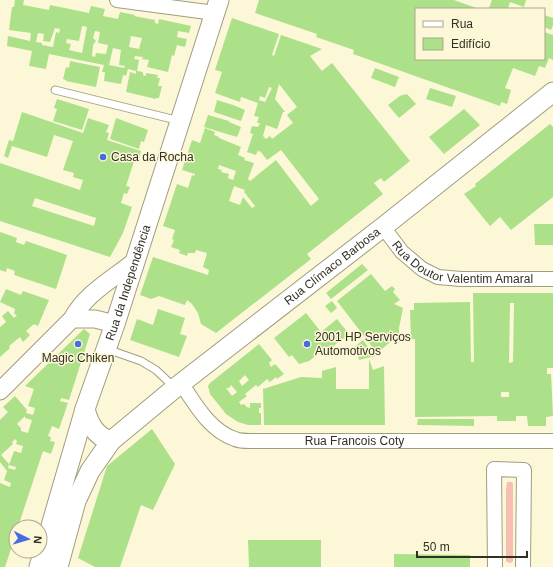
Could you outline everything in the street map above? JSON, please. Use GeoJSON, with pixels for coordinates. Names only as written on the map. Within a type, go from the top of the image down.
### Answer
{"type":"FeatureCollection","features":[{"type":"Feature","properties":{"kind":"main road","name":"Rua da Independência"},"geometry":{"type":"LineString","coordinates":[[39,567],[85,409],[115,324],[217,7]]}},
{"type":"Feature","properties":{"kind":"main road","name":"Rua Clímaco Barbosa"},"geometry":{"type":"LineString","coordinates":[[111,441],[178,386],[383,227],[553,92]]}},
{"type":"Feature","properties":{"kind":"main road"},"geometry":{"type":"LineString","coordinates":[[58,567],[76,501],[90,471],[111,441],[104,439],[93,428],[88,421],[85,409]]}},
{"type":"Feature","properties":{"kind":"street"},"geometry":{"type":"LineString","coordinates":[[117,0],[217,7]]}},
{"type":"Feature","properties":{"kind":"street","name":"Rua Doutor Valentim Amaral"},"geometry":{"type":"LineString","coordinates":[[383,227],[402,252],[422,270],[438,277],[461,280],[553,279]]}},
{"type":"Feature","properties":{"kind":"street"},"geometry":{"type":"LineString","coordinates":[[0,391],[72,319],[78,309],[93,293],[135,261]]}},
{"type":"Feature","properties":{"kind":"street"},"geometry":{"type":"LineString","coordinates":[[72,319],[101,319],[115,324]]}},
{"type":"Feature","properties":{"kind":"street","name":"Rua Francois Coty"},"geometry":{"type":"LineString","coordinates":[[178,386],[216,428],[235,439],[256,441],[553,441]]}},
{"type":"Feature","properties":{"kind":"street"},"geometry":{"type":"LineString","coordinates":[[495,567],[494,469],[524,470],[524,567]]}},
{"type":"Feature","properties":{"kind":"lane"},"geometry":{"type":"LineString","coordinates":[[55,90],[180,122]]}},
{"type":"Feature","properties":{"kind":"lane"},"geometry":{"type":"LineString","coordinates":[[106,349],[141,361],[178,386]]}},
{"type":"Feature","properties":{"kind":"shaded area"},"geometry":{"type":"Polygon","coordinates":[[[507,482],[512,482],[513,484],[513,561],[511,563],[506,561],[507,482]]]}},
{"type":"Feature","properties":{"kind":"building"},"geometry":{"type":"Polygon","coordinates":[[[15,0],[24,0],[23,5],[49,10],[50,5],[89,13],[91,6],[105,9],[103,16],[118,19],[120,12],[155,20],[155,23],[158,24],[159,19],[191,26],[189,33],[178,31],[177,37],[187,39],[185,47],[177,45],[174,56],[172,55],[168,72],[147,67],[149,60],[142,59],[143,57],[135,56],[134,59],[139,60],[137,71],[143,72],[143,75],[146,76],[146,73],[158,75],[157,78],[160,78],[158,86],[162,86],[159,98],[156,99],[126,92],[130,72],[136,74],[136,71],[128,69],[126,76],[123,75],[121,84],[104,81],[105,72],[102,72],[104,65],[49,54],[46,69],[29,66],[32,51],[7,46],[8,36],[30,41],[31,33],[9,30],[12,7],[14,7],[15,0]],[[82,26],[79,41],[67,39],[66,43],[71,44],[69,50],[82,53],[87,27],[82,26]],[[55,28],[50,42],[43,41],[44,34],[38,33],[36,42],[53,47],[56,32],[59,33],[60,29],[55,28]],[[95,31],[93,38],[96,41],[93,45],[92,56],[95,57],[96,53],[106,54],[108,45],[98,43],[100,32],[95,31]],[[131,36],[129,47],[139,49],[142,38],[131,36]],[[113,48],[109,65],[124,68],[125,66],[119,65],[121,50],[113,48]]]}},
{"type":"Feature","properties":{"kind":"building"},"geometry":{"type":"Polygon","coordinates":[[[259,0],[454,0],[476,8],[415,8],[415,60],[545,60],[545,32],[553,35],[553,60],[549,58],[545,68],[539,66],[535,76],[513,68],[505,88],[511,90],[507,104],[501,102],[500,106],[353,54],[354,50],[316,37],[317,34],[255,13],[259,0]]]}},
{"type":"Feature","properties":{"kind":"building"},"geometry":{"type":"Polygon","coordinates":[[[492,0],[526,0],[524,7],[510,2],[508,8],[489,8],[492,0]]]}},
{"type":"Feature","properties":{"kind":"building"},"geometry":{"type":"Polygon","coordinates":[[[545,15],[553,18],[551,30],[545,27],[545,15]]]}},
{"type":"Feature","properties":{"kind":"building"},"geometry":{"type":"Polygon","coordinates":[[[232,18],[279,34],[272,55],[274,56],[281,35],[322,49],[310,56],[322,71],[332,63],[410,161],[384,182],[381,178],[374,183],[383,194],[307,254],[311,259],[216,333],[201,324],[198,313],[192,304],[187,300],[185,305],[159,296],[151,299],[140,295],[153,257],[208,275],[209,270],[203,267],[207,253],[196,250],[195,253],[188,253],[187,256],[179,253],[180,250],[171,247],[174,240],[172,239],[175,230],[163,226],[177,184],[188,188],[192,175],[194,176],[195,174],[182,170],[192,140],[200,143],[205,128],[215,132],[214,135],[219,138],[241,147],[238,155],[245,158],[244,160],[254,163],[248,179],[250,181],[276,160],[311,206],[319,199],[281,150],[267,160],[258,150],[256,155],[247,152],[253,134],[250,133],[252,126],[258,127],[260,123],[257,123],[259,117],[254,116],[258,103],[241,97],[240,102],[215,93],[222,72],[215,70],[232,18]],[[279,84],[275,99],[285,112],[283,112],[277,129],[266,125],[263,136],[266,139],[270,136],[272,139],[293,123],[287,115],[297,107],[279,84]],[[269,87],[265,98],[260,96],[259,100],[265,102],[272,88],[269,87]],[[219,165],[218,169],[222,170],[221,172],[229,174],[228,178],[233,180],[236,171],[219,165]],[[234,186],[229,201],[240,205],[243,197],[252,208],[255,206],[244,192],[245,190],[234,186]]]}},
{"type":"Feature","properties":{"kind":"building"},"geometry":{"type":"Polygon","coordinates":[[[70,61],[100,67],[96,87],[66,81],[63,79],[66,67],[69,68],[70,61]]]}},
{"type":"Feature","properties":{"kind":"building"},"geometry":{"type":"Polygon","coordinates":[[[375,68],[399,77],[395,87],[371,78],[375,68]]]}},
{"type":"Feature","properties":{"kind":"building"},"geometry":{"type":"Polygon","coordinates":[[[430,88],[456,96],[452,107],[426,99],[430,88]]]}},
{"type":"Feature","properties":{"kind":"building"},"geometry":{"type":"Polygon","coordinates":[[[407,94],[416,104],[399,118],[388,105],[401,95],[407,94]]]}},
{"type":"Feature","properties":{"kind":"building"},"geometry":{"type":"Polygon","coordinates":[[[57,99],[89,109],[82,130],[53,121],[57,109],[54,108],[57,99]]]}},
{"type":"Feature","properties":{"kind":"building"},"geometry":{"type":"Polygon","coordinates":[[[217,100],[245,110],[241,121],[214,112],[217,100]]]}},
{"type":"Feature","properties":{"kind":"building"},"geometry":{"type":"Polygon","coordinates":[[[464,109],[480,125],[444,154],[429,137],[464,109]]]}},
{"type":"Feature","properties":{"kind":"building"},"geometry":{"type":"Polygon","coordinates":[[[22,112],[83,133],[88,118],[109,125],[106,132],[109,133],[107,140],[141,151],[139,159],[135,158],[126,186],[130,187],[127,194],[124,193],[121,203],[132,207],[123,233],[110,257],[0,221],[0,163],[80,190],[83,180],[73,177],[74,173],[63,170],[73,141],[54,135],[47,157],[12,146],[8,158],[4,156],[9,140],[13,141],[22,112]],[[35,198],[32,206],[94,226],[96,218],[35,198]]]}},
{"type":"Feature","properties":{"kind":"building"},"geometry":{"type":"Polygon","coordinates":[[[208,115],[229,121],[241,127],[237,137],[204,127],[208,115]]]}},
{"type":"Feature","properties":{"kind":"building"},"geometry":{"type":"Polygon","coordinates":[[[116,118],[148,130],[144,142],[141,141],[139,149],[110,139],[116,118]]]}},
{"type":"Feature","properties":{"kind":"building"},"geometry":{"type":"Polygon","coordinates":[[[550,124],[553,127],[553,197],[511,230],[500,217],[490,226],[464,194],[476,186],[475,184],[550,124]]]}},
{"type":"Feature","properties":{"kind":"building"},"geometry":{"type":"Polygon","coordinates":[[[534,224],[553,224],[553,245],[535,245],[534,224]]]}},
{"type":"Feature","properties":{"kind":"building"},"geometry":{"type":"Polygon","coordinates":[[[0,232],[17,238],[16,242],[24,245],[26,241],[67,255],[56,289],[14,275],[15,271],[7,268],[6,272],[0,270],[0,232]]]}},
{"type":"Feature","properties":{"kind":"building"},"geometry":{"type":"Polygon","coordinates":[[[362,264],[368,270],[331,299],[326,293],[362,264]]]}},
{"type":"Feature","properties":{"kind":"building"},"geometry":{"type":"Polygon","coordinates":[[[371,274],[385,291],[392,286],[395,289],[393,292],[400,300],[394,304],[403,308],[399,328],[399,339],[394,339],[377,353],[337,301],[371,274]]]}},
{"type":"Feature","properties":{"kind":"building"},"geometry":{"type":"Polygon","coordinates":[[[6,289],[21,295],[23,291],[49,300],[38,326],[34,324],[26,331],[30,335],[23,342],[20,337],[9,346],[10,348],[0,357],[0,327],[6,322],[2,316],[8,311],[14,318],[17,315],[14,314],[15,309],[0,302],[6,289]]]}},
{"type":"Feature","properties":{"kind":"building"},"geometry":{"type":"Polygon","coordinates":[[[473,293],[553,293],[553,368],[547,368],[547,374],[551,374],[553,416],[546,417],[546,426],[528,426],[527,416],[516,416],[516,421],[497,421],[497,416],[415,417],[415,339],[411,339],[410,310],[414,310],[414,303],[470,302],[471,362],[474,362],[473,293]],[[510,303],[509,363],[513,362],[514,303],[510,303]],[[501,392],[501,397],[509,397],[509,392],[501,392]]]}},
{"type":"Feature","properties":{"kind":"building"},"geometry":{"type":"Polygon","coordinates":[[[332,301],[337,308],[331,313],[325,306],[332,301]]]}},
{"type":"Feature","properties":{"kind":"building"},"geometry":{"type":"Polygon","coordinates":[[[158,309],[185,318],[180,334],[187,336],[179,357],[130,340],[137,319],[153,325],[158,309]]]}},
{"type":"Feature","properties":{"kind":"building","name":"2001 HP Serviços Automotivos"},"geometry":{"type":"Polygon","coordinates":[[[306,313],[321,332],[337,319],[349,334],[324,353],[322,351],[309,361],[299,364],[292,355],[289,357],[274,338],[306,313]]]}},
{"type":"Feature","properties":{"kind":"building"},"geometry":{"type":"Polygon","coordinates":[[[84,329],[90,334],[69,400],[61,398],[60,401],[68,403],[59,429],[52,426],[48,436],[51,437],[50,441],[55,442],[51,454],[43,451],[21,519],[8,519],[8,558],[5,567],[0,567],[0,483],[10,487],[11,483],[4,480],[7,471],[0,462],[0,420],[8,412],[3,407],[15,396],[27,410],[26,413],[33,415],[35,408],[28,406],[34,389],[25,386],[84,329]],[[25,416],[17,424],[21,428],[21,431],[28,433],[32,420],[25,418],[25,416]],[[15,439],[12,442],[13,444],[1,455],[9,464],[8,468],[15,470],[16,467],[9,465],[14,451],[21,453],[23,446],[16,444],[17,441],[15,439]]]}},
{"type":"Feature","properties":{"kind":"building"},"geometry":{"type":"Polygon","coordinates":[[[363,340],[375,356],[359,360],[357,352],[353,348],[363,340]]]}},
{"type":"Feature","properties":{"kind":"building"},"geometry":{"type":"Polygon","coordinates":[[[259,344],[272,360],[269,363],[271,367],[275,364],[284,374],[277,379],[276,377],[270,382],[267,379],[258,387],[256,385],[245,394],[247,396],[239,402],[241,405],[244,404],[250,408],[250,403],[261,403],[259,413],[261,413],[261,425],[248,425],[238,422],[226,414],[210,394],[208,386],[259,344]],[[245,375],[239,381],[242,386],[249,380],[245,375]],[[231,385],[229,388],[226,388],[232,396],[237,392],[231,385]]]}},
{"type":"Feature","properties":{"kind":"building"},"geometry":{"type":"Polygon","coordinates":[[[369,359],[373,370],[384,366],[385,425],[264,425],[263,389],[301,377],[322,378],[322,371],[336,367],[336,389],[369,389],[369,359]]]}},
{"type":"Feature","properties":{"kind":"building"},"geometry":{"type":"Polygon","coordinates":[[[418,419],[474,419],[474,426],[417,425],[418,419]]]}},
{"type":"Feature","properties":{"kind":"building"},"geometry":{"type":"Polygon","coordinates":[[[152,429],[175,464],[153,510],[141,505],[120,567],[95,567],[78,558],[107,466],[152,429]]]}},
{"type":"Feature","properties":{"kind":"building"},"geometry":{"type":"Polygon","coordinates":[[[248,540],[321,540],[321,567],[249,567],[248,540]]]}},
{"type":"Feature","properties":{"kind":"building"},"geometry":{"type":"Polygon","coordinates":[[[394,554],[470,555],[470,567],[394,567],[394,554]]]}},
{"type":"Feature","properties":{"kind":"place","name":"Casa da Rocha"},"geometry":{"type":"Point","coordinates":[103,157]}},
{"type":"Feature","properties":{"kind":"place","name":"Magic Chiken"},"geometry":{"type":"Point","coordinates":[78,344]}},
{"type":"Feature","properties":{"kind":"place","name":"2001 HP Serviços Automotivos"},"geometry":{"type":"Point","coordinates":[307,344]}}]}
